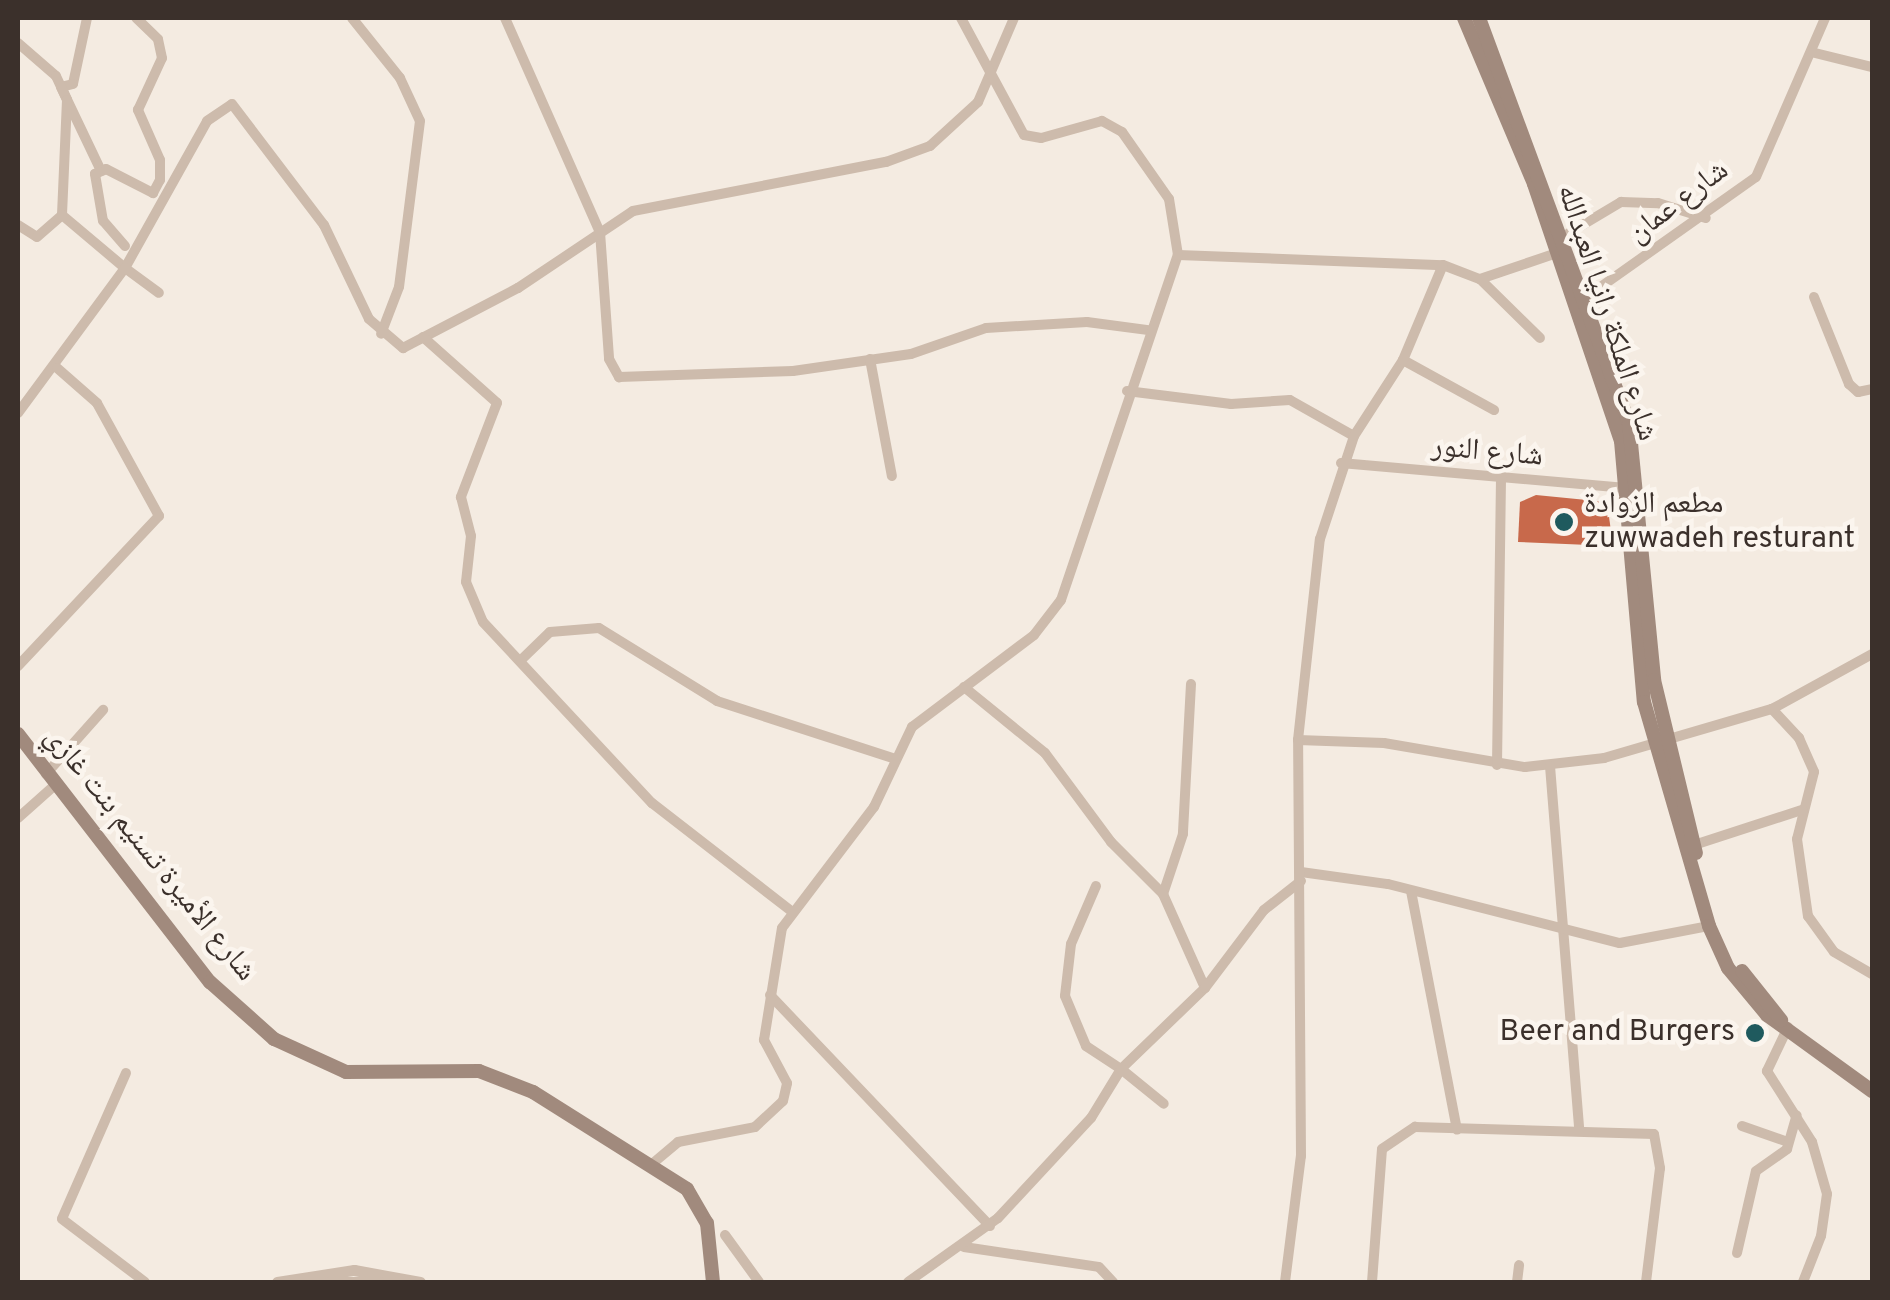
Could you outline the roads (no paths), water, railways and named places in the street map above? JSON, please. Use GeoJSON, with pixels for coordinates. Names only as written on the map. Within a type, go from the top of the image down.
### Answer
{"type":"FeatureCollection","features":[{"type":"Feature","properties":{"kind":"main road","name":"شارع الملكة رانيا العبدالله"},"geometry":{"type":"LineString","coordinates":[[1464,18],[1557,253],[1630,488],[1636,641],[1709,926],[1738,982],[1872,1091]]}},
{"type":"Feature","properties":{"kind":"main road","name":"شارع الملكة رانيا العبدالله"},"geometry":{"type":"LineString","coordinates":[[1479,18],[1585,298],[1638,458],[1659,741],[1729,950],[1785,1024]]}},
{"type":"Feature","properties":{"kind":"main road","name":"شارع الأميرة تسنيم بنت غازي"},"geometry":{"type":"LineString","coordinates":[[18,734],[210,982],[299,1055],[368,1075],[497,1075],[683,1184],[704,1213],[713,1282]]}},
{"type":"Feature","properties":{"kind":"street"},"geometry":{"type":"LineString","coordinates":[[61,88],[72,84],[87,18]]}},
{"type":"Feature","properties":{"kind":"street"},"geometry":{"type":"LineString","coordinates":[[18,43],[61,88],[101,171],[153,193],[160,180],[160,160],[138,110],[162,58],[158,39],[136,18]]}},
{"type":"Feature","properties":{"kind":"street"},"geometry":{"type":"LineString","coordinates":[[352,18],[400,78],[420,121],[408,239],[382,334]]}},
{"type":"Feature","properties":{"kind":"street"},"geometry":{"type":"LineString","coordinates":[[505,18],[600,232],[609,360],[620,377],[767,374],[870,359],[986,328],[1087,322],[1148,330]]}},
{"type":"Feature","properties":{"kind":"street"},"geometry":{"type":"LineString","coordinates":[[652,1164],[678,1142],[755,1127],[783,1101],[787,1083],[764,1040],[770,995],[791,912],[874,807],[912,726],[1034,635],[1061,600],[1078,566],[1127,391],[1178,256],[1170,200],[1122,132],[1096,121],[1029,138],[960,18]]}},
{"type":"Feature","properties":{"kind":"street"},"geometry":{"type":"LineString","coordinates":[[18,413],[56,368],[124,268],[206,121],[232,104],[324,224],[382,334],[398,348],[423,337],[633,212],[916,152],[966,120],[994,72],[1014,18]]}},
{"type":"Feature","properties":{"kind":"street","name":"شارع عمان"},"geometry":{"type":"LineString","coordinates":[[1585,298],[1706,218],[1770,156],[1825,18]]}},
{"type":"Feature","properties":{"kind":"street"},"geometry":{"type":"LineString","coordinates":[[1811,52],[1872,67]]}},
{"type":"Feature","properties":{"kind":"street"},"geometry":{"type":"LineString","coordinates":[[18,225],[37,237],[62,215],[69,168],[61,88]]}},
{"type":"Feature","properties":{"kind":"street"},"geometry":{"type":"LineString","coordinates":[[101,171],[95,174],[103,221],[124,246]]}},
{"type":"Feature","properties":{"kind":"street"},"geometry":{"type":"LineString","coordinates":[[1570,233],[1621,202],[1658,203],[1706,218]]}},
{"type":"Feature","properties":{"kind":"street"},"geometry":{"type":"LineString","coordinates":[[62,215],[159,293]]}},
{"type":"Feature","properties":{"kind":"street"},"geometry":{"type":"LineString","coordinates":[[1480,279],[1557,253]]}},
{"type":"Feature","properties":{"kind":"street"},"geometry":{"type":"LineString","coordinates":[[1178,256],[1444,265],[1480,279],[1540,338]]}},
{"type":"Feature","properties":{"kind":"street"},"geometry":{"type":"LineString","coordinates":[[1285,1282],[1301,1156],[1298,740],[1320,538],[1354,436],[1403,360],[1444,265]]}},
{"type":"Feature","properties":{"kind":"street"},"geometry":{"type":"LineString","coordinates":[[1814,297],[1850,384],[1858,392],[1872,389]]}},
{"type":"Feature","properties":{"kind":"street"},"geometry":{"type":"LineString","coordinates":[[423,337],[496,399],[461,494],[471,536],[465,577],[483,622],[652,803],[791,912]]}},
{"type":"Feature","properties":{"kind":"street"},"geometry":{"type":"LineString","coordinates":[[870,359],[892,476]]}},
{"type":"Feature","properties":{"kind":"street"},"geometry":{"type":"LineString","coordinates":[[1403,360],[1494,410]]}},
{"type":"Feature","properties":{"kind":"street"},"geometry":{"type":"LineString","coordinates":[[18,666],[159,516],[97,403],[56,368]]}},
{"type":"Feature","properties":{"kind":"street"},"geometry":{"type":"LineString","coordinates":[[1127,391],[1231,404],[1290,400],[1354,436]]}},
{"type":"Feature","properties":{"kind":"street","name":"شارع النور"},"geometry":{"type":"LineString","coordinates":[[1342,463],[1630,488]]}},
{"type":"Feature","properties":{"kind":"street"},"geometry":{"type":"LineString","coordinates":[[1497,765],[1502,477]]}},
{"type":"Feature","properties":{"kind":"street"},"geometry":{"type":"LineString","coordinates":[[520,660],[550,632],[599,628],[716,701],[895,759]]}},
{"type":"Feature","properties":{"kind":"street"},"geometry":{"type":"LineString","coordinates":[[1298,740],[1384,743],[1497,765],[1550,766],[1772,709],[1872,654]]}},
{"type":"Feature","properties":{"kind":"street"},"geometry":{"type":"LineString","coordinates":[[1163,894],[1183,834],[1191,684]]}},
{"type":"Feature","properties":{"kind":"street"},"geometry":{"type":"LineString","coordinates":[[964,686],[1045,752],[1112,842],[1163,894],[1205,988]]}},
{"type":"Feature","properties":{"kind":"street"},"geometry":{"type":"LineString","coordinates":[[1772,709],[1811,761],[1798,860],[1808,916],[1834,952],[1872,974]]}},
{"type":"Feature","properties":{"kind":"street"},"geometry":{"type":"LineString","coordinates":[[18,818],[103,710]]}},
{"type":"Feature","properties":{"kind":"street"},"geometry":{"type":"LineString","coordinates":[[1550,766],[1559,923],[1580,1129]]}},
{"type":"Feature","properties":{"kind":"street"},"geometry":{"type":"LineString","coordinates":[[1694,845],[1802,810]]}},
{"type":"Feature","properties":{"kind":"street"},"geometry":{"type":"LineString","coordinates":[[908,1282],[990,1226],[1091,1118],[1121,1068],[1205,988],[1264,910],[1301,877],[1411,891],[1559,923],[1595,940],[1638,944],[1709,926]]}},
{"type":"Feature","properties":{"kind":"street"},"geometry":{"type":"LineString","coordinates":[[1096,886],[1071,944],[1065,996],[1086,1046],[1121,1068],[1164,1104]]}},
{"type":"Feature","properties":{"kind":"street"},"geometry":{"type":"LineString","coordinates":[[1411,891],[1457,1130]]}},
{"type":"Feature","properties":{"kind":"street"},"geometry":{"type":"LineString","coordinates":[[770,995],[990,1226]]}},
{"type":"Feature","properties":{"kind":"street"},"geometry":{"type":"LineString","coordinates":[[1785,1024],[1766,1065],[1818,1155],[1826,1194],[1822,1236],[1802,1282]]}},
{"type":"Feature","properties":{"kind":"street"},"geometry":{"type":"LineString","coordinates":[[126,1073],[62,1220],[145,1282]]}},
{"type":"Feature","properties":{"kind":"street"},"geometry":{"type":"LineString","coordinates":[[1737,1252],[1756,1171],[1788,1142],[1797,1116]]}},
{"type":"Feature","properties":{"kind":"street"},"geometry":{"type":"LineString","coordinates":[[1742,1126],[1788,1142]]}},
{"type":"Feature","properties":{"kind":"street"},"geometry":{"type":"LineString","coordinates":[[1372,1282],[1382,1148],[1402,1130],[1580,1129],[1647,1130],[1660,1144],[1646,1282]]}},
{"type":"Feature","properties":{"kind":"street"},"geometry":{"type":"LineString","coordinates":[[725,1235],[759,1282]]}},
{"type":"Feature","properties":{"kind":"street"},"geometry":{"type":"LineString","coordinates":[[964,1247],[1099,1267],[1113,1282]]}},
{"type":"Feature","properties":{"kind":"street"},"geometry":{"type":"LineString","coordinates":[[1517,1282],[1519,1265]]}},
{"type":"Feature","properties":{"kind":"street"},"geometry":{"type":"LineString","coordinates":[[277,1282],[354,1270],[420,1282]]}},
{"type":"Feature","properties":{"kind":"street"},"geometry":{"type":"LineString","coordinates":[[329,1282],[380,1282]]}},
{"type":"Feature","properties":{"kind":"place","name":"مطعم الزوادة zuwwadeh resturant"},"geometry":{"type":"Point","coordinates":[1564,522]}},
{"type":"Feature","properties":{"kind":"place","name":"Beer and Burgers"},"geometry":{"type":"Point","coordinates":[1755,1033]}}]}
